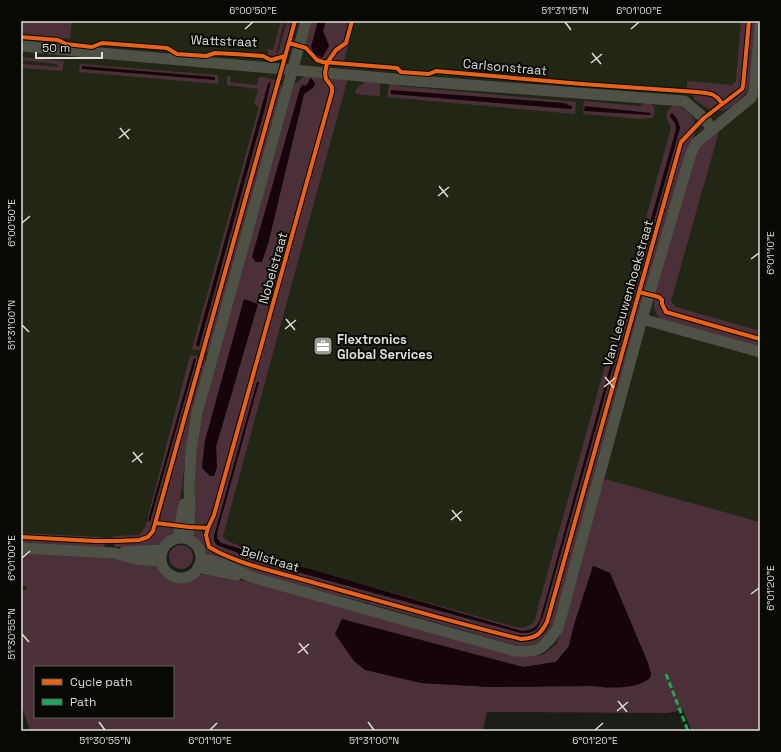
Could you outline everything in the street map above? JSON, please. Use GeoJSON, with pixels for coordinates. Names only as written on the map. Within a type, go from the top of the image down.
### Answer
{"type":"FeatureCollection","features":[{"type":"Feature","properties":{"kind":"street"},"geometry":{"type":"LineString","coordinates":[[183,538],[184,506],[189,488],[191,451],[198,413],[306,21]]}},
{"type":"Feature","properties":{"kind":"street","name":"Van Leeuwenhoekstraat"},"geometry":{"type":"LineString","coordinates":[[541,648],[549,642],[558,628],[642,319],[691,153],[696,143],[752,98],[755,84],[760,25]]}},
{"type":"Feature","properties":{"kind":"street","name":"Wattstraat"},"geometry":{"type":"LineString","coordinates":[[21,46],[292,70]]}},
{"type":"Feature","properties":{"kind":"street","name":"Carlsonstraat"},"geometry":{"type":"LineString","coordinates":[[292,70],[684,101],[704,118],[712,129]]}},
{"type":"Feature","properties":{"kind":"street"},"geometry":{"type":"LineString","coordinates":[[642,319],[760,352]]}},
{"type":"Feature","properties":{"kind":"street"},"geometry":{"type":"LineString","coordinates":[[183,538],[194,542],[198,547],[200,563],[191,575],[180,578],[174,577],[165,571],[161,555],[168,542],[183,538]]}},
{"type":"Feature","properties":{"kind":"street"},"geometry":{"type":"LineString","coordinates":[[21,548],[161,555]]}},
{"type":"Feature","properties":{"kind":"street","name":"Bellstraat"},"geometry":{"type":"LineString","coordinates":[[200,563],[515,651],[530,652],[541,648]]}},
{"type":"Feature","properties":{"kind":"shaded area"},"geometry":{"type":"Polygon","coordinates":[[[21,21],[760,21],[760,520],[612,496],[559,650],[432,621],[220,556],[205,547],[198,533],[165,533],[153,544],[21,536],[21,21]]]}},
{"type":"Feature","properties":{"kind":"shaded area"},"geometry":{"type":"Polygon","coordinates":[[[23,21],[72,21],[70,39],[23,34],[23,21]]]}},
{"type":"Feature","properties":{"kind":"shaded area"},"geometry":{"type":"Polygon","coordinates":[[[281,21],[284,21],[276,53],[278,53],[287,21],[293,21],[284,54],[274,56],[268,55],[268,49],[273,50],[281,21]]]}},
{"type":"Feature","properties":{"kind":"shaded area"},"geometry":{"type":"Polygon","coordinates":[[[311,21],[318,21],[311,47],[329,46],[323,31],[326,21],[349,21],[343,42],[324,61],[318,58],[305,45],[311,21]]]}},
{"type":"Feature","properties":{"kind":"shaded area"},"geometry":{"type":"Polygon","coordinates":[[[318,21],[326,21],[323,31],[329,46],[322,58],[315,54],[311,47],[318,21]]]}},
{"type":"Feature","properties":{"kind":"shaded area"},"geometry":{"type":"Polygon","coordinates":[[[353,21],[355,21],[344,61],[336,61],[332,59],[339,50],[346,45],[353,21]]]}},
{"type":"Feature","properties":{"kind":"shaded area"},"geometry":{"type":"Polygon","coordinates":[[[741,21],[747,21],[741,85],[739,89],[724,100],[716,92],[687,89],[687,81],[732,85],[736,81],[741,21]]]}},
{"type":"Feature","properties":{"kind":"shaded area"},"geometry":{"type":"Polygon","coordinates":[[[752,21],[757,21],[752,76],[748,89],[736,103],[727,109],[716,111],[731,102],[743,90],[747,77],[752,21]]]}},
{"type":"Feature","properties":{"kind":"shaded area"},"geometry":{"type":"Polygon","coordinates":[[[21,57],[64,61],[62,71],[21,68],[21,64],[58,67],[57,64],[21,60],[21,57]]]}},
{"type":"Feature","properties":{"kind":"shaded area"},"geometry":{"type":"Polygon","coordinates":[[[80,64],[218,75],[218,84],[79,72],[80,64]]]}},
{"type":"Feature","properties":{"kind":"shaded area"},"geometry":{"type":"Polygon","coordinates":[[[82,66],[215,77],[215,80],[82,69],[82,66]]]}},
{"type":"Feature","properties":{"kind":"shaded area"},"geometry":{"type":"Polygon","coordinates":[[[309,75],[323,76],[330,89],[213,511],[207,523],[203,525],[194,524],[195,469],[198,431],[294,85],[303,77],[309,75]],[[311,78],[306,86],[302,85],[300,89],[252,257],[268,244],[304,94],[313,88],[315,83],[311,78]],[[244,299],[205,441],[202,468],[217,467],[216,447],[244,299]]]}},
{"type":"Feature","properties":{"kind":"shaded area"},"geometry":{"type":"Polygon","coordinates":[[[227,76],[231,76],[230,82],[257,85],[258,78],[264,77],[276,80],[201,351],[192,349],[259,107],[254,104],[258,89],[227,85],[227,76]],[[270,82],[268,84],[196,345],[199,346],[266,104],[270,82]]]}},
{"type":"Feature","properties":{"kind":"shaded area"},"geometry":{"type":"Polygon","coordinates":[[[311,78],[315,83],[313,88],[304,94],[268,244],[262,262],[256,262],[252,257],[300,89],[302,85],[306,86],[311,78]]]}},
{"type":"Feature","properties":{"kind":"shaded area"},"geometry":{"type":"Polygon","coordinates":[[[328,78],[348,78],[223,536],[226,540],[261,556],[519,628],[528,626],[535,620],[671,128],[667,118],[667,112],[675,104],[682,107],[692,117],[695,123],[680,140],[544,624],[531,634],[523,635],[507,633],[271,569],[216,549],[210,543],[208,535],[209,531],[215,519],[335,89],[328,78]]]}},
{"type":"Feature","properties":{"kind":"shaded area"},"geometry":{"type":"Polygon","coordinates":[[[271,81],[199,347],[196,345],[268,84],[271,81]]]}},
{"type":"Feature","properties":{"kind":"shaded area"},"geometry":{"type":"Polygon","coordinates":[[[280,81],[282,90],[211,350],[206,353],[205,352],[280,81]]]}},
{"type":"Feature","properties":{"kind":"shaded area"},"geometry":{"type":"Polygon","coordinates":[[[365,82],[380,82],[380,96],[360,95],[355,93],[356,89],[365,82]]]}},
{"type":"Feature","properties":{"kind":"shaded area"},"geometry":{"type":"Polygon","coordinates":[[[398,82],[400,86],[576,102],[575,114],[387,97],[389,84],[398,82]],[[391,94],[571,109],[573,107],[564,103],[391,94]]]}},
{"type":"Feature","properties":{"kind":"shaded area"},"geometry":{"type":"Polygon","coordinates":[[[391,90],[564,103],[573,107],[571,109],[391,94],[391,90]]]}},
{"type":"Feature","properties":{"kind":"shaded area"},"geometry":{"type":"Polygon","coordinates":[[[694,95],[711,96],[718,103],[710,110],[694,99],[694,95]]]}},
{"type":"Feature","properties":{"kind":"shaded area"},"geometry":{"type":"Polygon","coordinates":[[[584,101],[640,106],[645,102],[650,103],[655,108],[653,118],[639,119],[583,114],[584,101]]]}},
{"type":"Feature","properties":{"kind":"shaded area"},"geometry":{"type":"Polygon","coordinates":[[[585,106],[651,113],[650,115],[584,111],[585,106]]]}},
{"type":"Feature","properties":{"kind":"shaded area"},"geometry":{"type":"Polygon","coordinates":[[[671,113],[676,117],[680,128],[543,616],[537,629],[529,633],[521,633],[267,564],[217,545],[214,541],[214,536],[257,382],[259,382],[217,533],[217,538],[221,543],[522,631],[535,627],[540,620],[676,129],[675,123],[670,117],[671,113]]]}},
{"type":"Feature","properties":{"kind":"shaded area"},"geometry":{"type":"Polygon","coordinates":[[[720,128],[671,301],[676,307],[760,331],[760,337],[668,311],[662,299],[655,293],[695,153],[709,137],[720,128]]]}},
{"type":"Feature","properties":{"kind":"shaded area"},"geometry":{"type":"Polygon","coordinates":[[[695,130],[694,136],[688,147],[646,291],[642,290],[683,144],[695,130]]]}},
{"type":"Feature","properties":{"kind":"shaded area"},"geometry":{"type":"Polygon","coordinates":[[[641,296],[644,297],[554,627],[541,641],[532,645],[514,645],[370,604],[260,575],[207,554],[194,535],[193,529],[202,530],[205,543],[212,552],[256,568],[518,641],[525,642],[537,638],[549,627],[641,296]]]}},
{"type":"Feature","properties":{"kind":"shaded area"},"geometry":{"type":"Polygon","coordinates":[[[654,297],[658,300],[665,314],[760,341],[760,348],[661,319],[654,309],[654,297]]]}},
{"type":"Feature","properties":{"kind":"shaded area"},"geometry":{"type":"Polygon","coordinates":[[[244,299],[258,304],[216,447],[217,467],[214,476],[210,476],[202,468],[205,441],[244,299]]]}},
{"type":"Feature","properties":{"kind":"shaded area"},"geometry":{"type":"Polygon","coordinates":[[[190,355],[199,357],[151,531],[139,538],[114,539],[113,536],[139,535],[145,528],[190,355]],[[194,359],[148,521],[150,521],[196,359],[194,359]]]}},
{"type":"Feature","properties":{"kind":"shaded area"},"geometry":{"type":"Polygon","coordinates":[[[194,358],[196,359],[150,521],[148,521],[194,358]]]}},
{"type":"Feature","properties":{"kind":"shaded area"},"geometry":{"type":"Polygon","coordinates":[[[204,359],[207,364],[191,420],[177,521],[176,523],[161,521],[160,518],[204,359]]]}},
{"type":"Feature","properties":{"kind":"shaded area"},"geometry":{"type":"Polygon","coordinates":[[[605,479],[760,522],[760,731],[692,731],[683,710],[668,713],[487,712],[483,731],[30,731],[21,704],[21,591],[27,589],[26,586],[21,586],[21,552],[92,556],[154,564],[169,578],[180,582],[202,574],[247,581],[523,656],[542,655],[557,644],[605,479]],[[593,566],[574,625],[569,646],[556,662],[524,667],[486,658],[421,683],[492,687],[593,686],[608,688],[651,674],[648,663],[610,573],[593,566]]]}},
{"type":"Feature","properties":{"kind":"shaded area"},"geometry":{"type":"Polygon","coordinates":[[[159,525],[176,527],[174,532],[160,544],[150,547],[115,547],[113,542],[140,542],[149,539],[153,536],[159,525]]]}},
{"type":"Feature","properties":{"kind":"shaded area"},"geometry":{"type":"Polygon","coordinates":[[[21,533],[102,537],[102,539],[21,536],[21,533]]]}},
{"type":"Feature","properties":{"kind":"shaded area"},"geometry":{"type":"Polygon","coordinates":[[[21,539],[105,544],[104,547],[21,544],[21,539]]]}},
{"type":"Feature","properties":{"kind":"shaded area"},"geometry":{"type":"Polygon","coordinates":[[[181,545],[189,549],[193,557],[189,565],[181,569],[173,565],[169,557],[173,549],[181,545]]]}},
{"type":"Feature","properties":{"kind":"shaded area"},"geometry":{"type":"Polygon","coordinates":[[[593,566],[610,573],[648,663],[651,674],[650,678],[637,685],[615,688],[593,686],[492,687],[421,683],[365,670],[354,661],[335,634],[342,619],[523,667],[556,662],[569,646],[574,625],[593,566]]]}},
{"type":"Feature","properties":{"kind":"marked path"},"geometry":{"type":"LineString","coordinates":[[666,674],[688,731]]}},
{"type":"Feature","properties":{"kind":"cycle path"},"geometry":{"type":"LineString","coordinates":[[21,537],[117,541],[139,540],[148,537],[153,531],[295,21]]}},
{"type":"Feature","properties":{"kind":"cycle path","name":"Nobelstraat"},"geometry":{"type":"LineString","coordinates":[[208,528],[214,515],[332,92],[332,87],[326,79],[325,73],[327,63],[336,50],[346,43],[352,21]]}},
{"type":"Feature","properties":{"kind":"cycle path"},"geometry":{"type":"LineString","coordinates":[[156,523],[208,528],[206,535],[209,547],[247,564],[521,639],[534,637],[540,633],[547,622],[681,142],[704,118],[742,89],[749,21]]}},
{"type":"Feature","properties":{"kind":"cycle path"},"geometry":{"type":"LineString","coordinates":[[21,37],[58,40],[66,44],[92,47],[102,43],[167,48],[177,54],[206,56],[215,53],[234,54],[263,56],[271,60],[285,56]]}},
{"type":"Feature","properties":{"kind":"cycle path"},"geometry":{"type":"LineString","coordinates":[[289,43],[306,48],[317,60],[323,62],[397,68],[401,72],[429,74],[436,71],[705,93],[712,94],[720,100],[722,104]]}},
{"type":"Feature","properties":{"kind":"cycle path"},"geometry":{"type":"LineString","coordinates":[[639,292],[659,297],[662,300],[662,304],[666,312],[760,339]]}},
{"type":"Feature","properties":{"kind":"place","name":"Flextronics Global Services"},"geometry":{"type":"Point","coordinates":[323,346]}}]}
